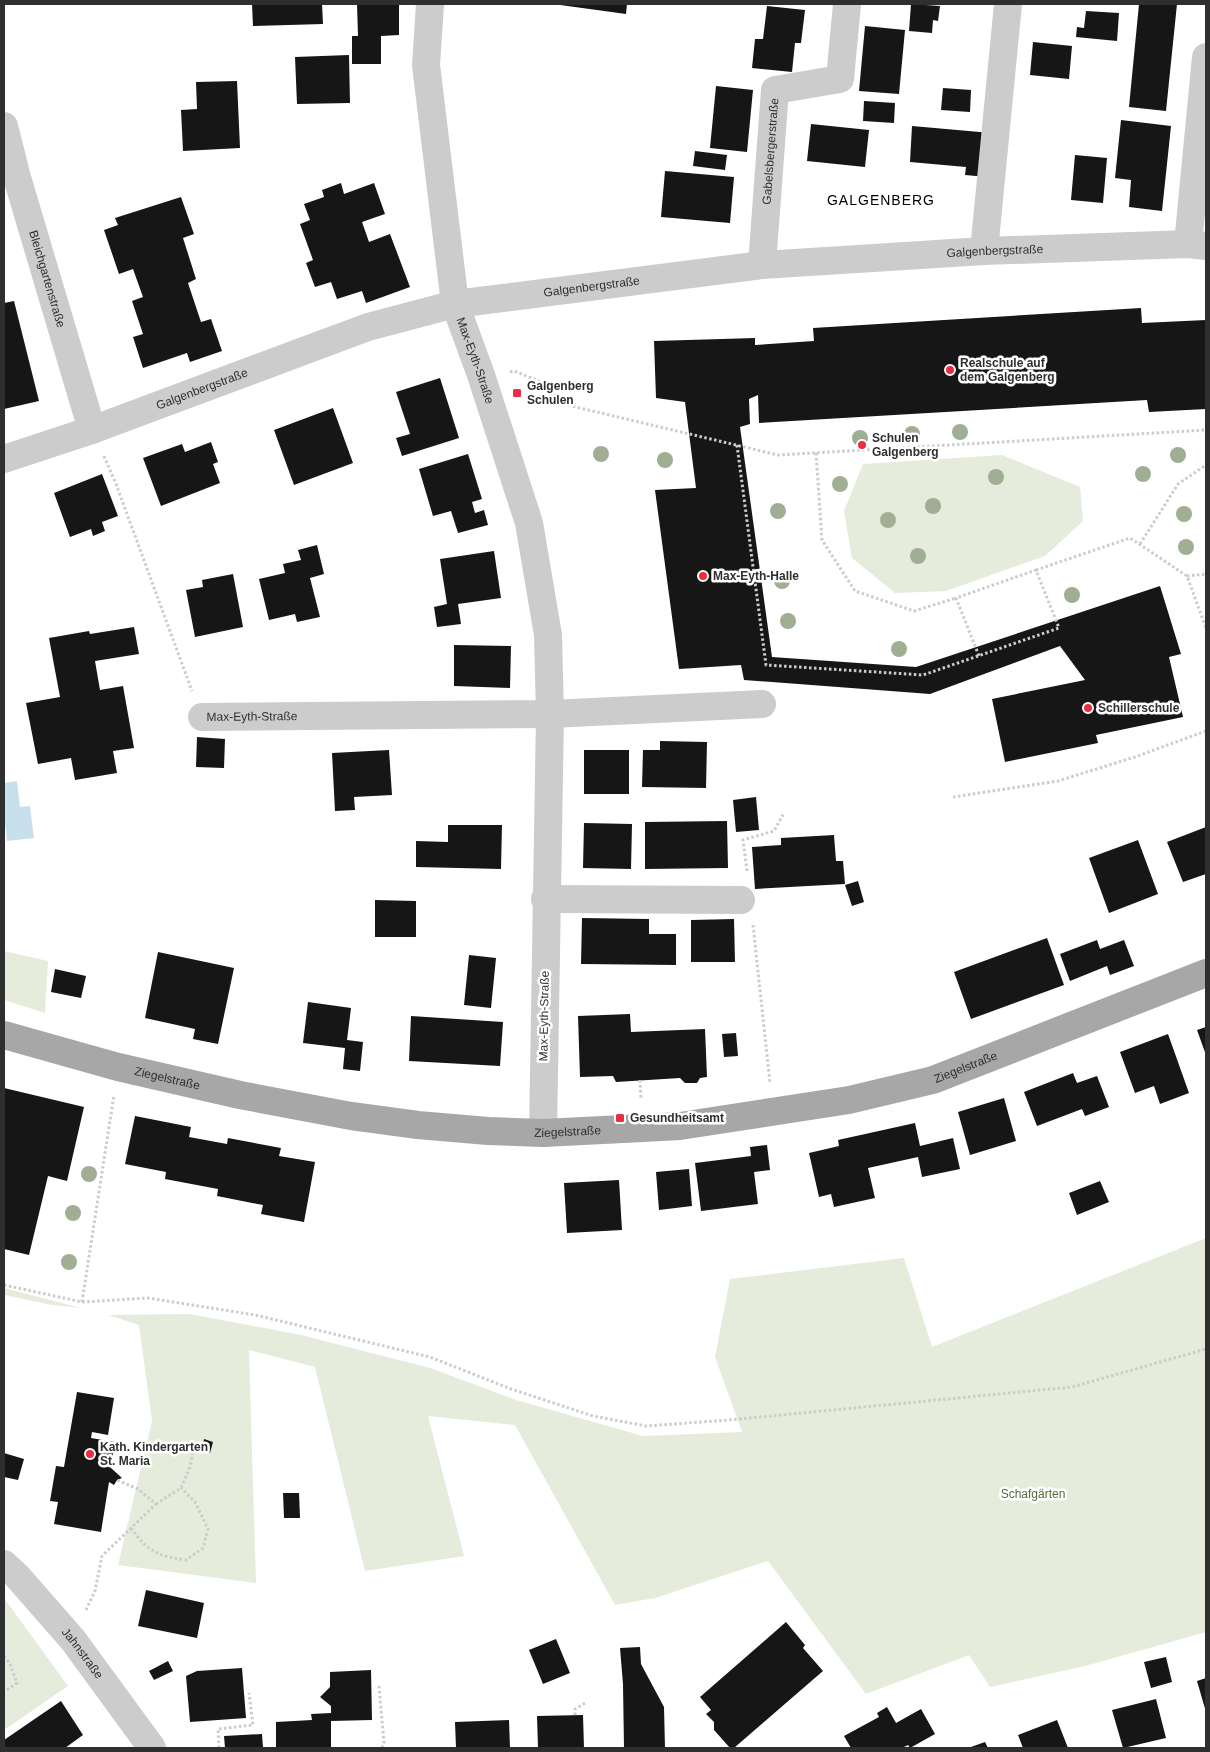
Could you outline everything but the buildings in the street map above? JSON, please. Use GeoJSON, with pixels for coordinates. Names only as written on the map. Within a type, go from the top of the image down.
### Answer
{"type":"FeatureCollection","features":[{"type":"Feature","properties":{"kind":"main road","name":"Ziegelstraße"},"geometry":{"type":"LineString","coordinates":[[4,1036],[118,1067],[240,1095],[351,1116],[418,1125],[488,1131],[543,1133],[680,1126],[849,1100],[933,1080],[1206,973]]}},
{"type":"Feature","properties":{"kind":"street","name":"Max-Eyth-Straße"},"geometry":{"type":"LineString","coordinates":[[430,4],[426,66],[455,304],[481,375],[529,523],[548,635],[550,714],[543,1133]]}},
{"type":"Feature","properties":{"kind":"street","name":"Gabelsbergerstraße"},"geometry":{"type":"LineString","coordinates":[[762,265],[776,90],[840,79],[848,4]]}},
{"type":"Feature","properties":{"kind":"street"},"geometry":{"type":"LineString","coordinates":[[984,251],[1008,4]]}},
{"type":"Feature","properties":{"kind":"street"},"geometry":{"type":"LineString","coordinates":[[1197,245],[1206,69]]}},
{"type":"Feature","properties":{"kind":"street","name":"Bleichgartenstraße"},"geometry":{"type":"LineString","coordinates":[[4,126],[16,174],[92,430]]}},
{"type":"Feature","properties":{"kind":"street","name":"Galgenbergstraße"},"geometry":{"type":"LineString","coordinates":[[4,459],[92,430],[368,327],[455,304],[762,265],[984,251],[1197,245]]}},
{"type":"Feature","properties":{"kind":"street","name":"Max-Eyth-Straße"},"geometry":{"type":"LineString","coordinates":[[202,718],[550,714],[762,704]]}},
{"type":"Feature","properties":{"kind":"street"},"geometry":{"type":"LineString","coordinates":[[546,899],[747,900]]}},
{"type":"Feature","properties":{"kind":"street","name":"Jahnstraße"},"geometry":{"type":"LineString","coordinates":[[4,1564],[17,1576],[73,1640],[152,1748]]}},
{"type":"Feature","properties":{"kind":"path"},"geometry":{"type":"LineString","coordinates":[[481,375],[514,371],[544,384],[563,404],[778,455],[1206,430]]}},
{"type":"Feature","properties":{"kind":"path"},"geometry":{"type":"LineString","coordinates":[[736,445],[766,665],[923,675],[1059,628],[1036,570]]}},
{"type":"Feature","properties":{"kind":"path"},"geometry":{"type":"LineString","coordinates":[[816,453],[822,540],[855,591],[914,611],[1130,538],[1188,576],[1206,628]]}},
{"type":"Feature","properties":{"kind":"path"},"geometry":{"type":"LineString","coordinates":[[1140,544],[1178,484],[1206,465]]}},
{"type":"Feature","properties":{"kind":"path","name":"Max-Eyth-Straße"},"geometry":{"type":"LineString","coordinates":[[116,484],[202,718]]}},
{"type":"Feature","properties":{"kind":"path"},"geometry":{"type":"LineString","coordinates":[[1188,576],[1206,574]]}},
{"type":"Feature","properties":{"kind":"path"},"geometry":{"type":"LineString","coordinates":[[956,598],[979,656]]}},
{"type":"Feature","properties":{"kind":"path"},"geometry":{"type":"LineString","coordinates":[[953,797],[1058,781],[1135,757],[1206,731]]}},
{"type":"Feature","properties":{"kind":"path"},"geometry":{"type":"LineString","coordinates":[[773,1112],[747,900],[743,840],[774,831],[784,813]]}},
{"type":"Feature","properties":{"kind":"path"},"geometry":{"type":"LineString","coordinates":[[82,1302],[118,1067]]}},
{"type":"Feature","properties":{"kind":"path"},"geometry":{"type":"LineString","coordinates":[[4,1285],[82,1302],[148,1298],[255,1315],[430,1357],[511,1389],[593,1416],[646,1426],[729,1420],[1072,1387],[1206,1349]]}},
{"type":"Feature","properties":{"kind":"path"},"geometry":{"type":"LineString","coordinates":[[73,1640],[95,1591],[102,1556],[156,1504],[181,1488],[190,1467],[195,1440]]}},
{"type":"Feature","properties":{"kind":"path"},"geometry":{"type":"LineString","coordinates":[[117,1480],[138,1489],[156,1504]]}},
{"type":"Feature","properties":{"kind":"path"},"geometry":{"type":"LineString","coordinates":[[131,1528],[142,1544],[163,1557],[186,1560],[204,1548],[208,1529],[195,1502],[181,1488]]}},
{"type":"Feature","properties":{"kind":"path"},"geometry":{"type":"LineString","coordinates":[[4,1656],[10,1664],[17,1683],[4,1692]]}},
{"type":"Feature","properties":{"kind":"path"},"geometry":{"type":"LineString","coordinates":[[380,1686],[384,1743],[382,1748]]}},
{"type":"Feature","properties":{"kind":"path"},"geometry":{"type":"LineString","coordinates":[[219,1748],[218,1729],[254,1725],[249,1693]]}},
{"type":"Feature","properties":{"kind":"path"},"geometry":{"type":"LineString","coordinates":[[575,1715],[575,1709],[587,1702]]}},
{"type":"Feature","properties":{"kind":"green space"},"geometry":{"type":"Polygon","coordinates":[[[1002,455],[1080,487],[1083,521],[1045,556],[946,591],[895,593],[852,558],[844,511],[863,464],[1002,455]]]}},
{"type":"Feature","properties":{"kind":"green space"},"geometry":{"type":"Polygon","coordinates":[[[4,951],[48,961],[45,1013],[4,1000],[4,951]]]}},
{"type":"Feature","properties":{"kind":"green space","name":"Schafgärten"},"geometry":{"type":"Polygon","coordinates":[[[1206,1238],[1206,1632],[1089,1665],[990,1687],[969,1655],[866,1694],[768,1561],[655,1598],[615,1605],[515,1425],[428,1416],[464,1556],[365,1571],[315,1367],[249,1350],[256,1583],[118,1565],[152,1421],[139,1325],[108,1315],[190,1314],[301,1335],[430,1368],[516,1400],[643,1436],[742,1432],[715,1357],[730,1279],[904,1258],[932,1347],[1206,1238]]]}},
{"type":"Feature","properties":{"kind":"green space"},"geometry":{"type":"Polygon","coordinates":[[[4,1288],[81,1308],[52,1305],[4,1295],[4,1288]]]}},
{"type":"Feature","properties":{"kind":"green space"},"geometry":{"type":"Polygon","coordinates":[[[4,1598],[68,1686],[4,1730],[4,1598]]]}},
{"type":"Feature","properties":{"kind":"water"},"geometry":{"type":"Polygon","coordinates":[[[17,781],[20,807],[30,806],[34,838],[7,841],[4,814],[4,783],[17,781]]]}},
{"type":"Feature","properties":{"kind":"place","name":"Realschule auf dem Galgenberg"},"geometry":{"type":"Point","coordinates":[950,370]}},
{"type":"Feature","properties":{"kind":"place","name":"Galgenberg Schulen"},"geometry":{"type":"Point","coordinates":[517,393]}},
{"type":"Feature","properties":{"kind":"place","name":"Schulen Galgenberg"},"geometry":{"type":"Point","coordinates":[862,445]}},
{"type":"Feature","properties":{"kind":"place","name":"Max-Eyth-Halle"},"geometry":{"type":"Point","coordinates":[703,576]}},
{"type":"Feature","properties":{"kind":"place","name":"Schillerschule"},"geometry":{"type":"Point","coordinates":[1088,708]}},
{"type":"Feature","properties":{"kind":"place","name":"Gesundheitsamt"},"geometry":{"type":"Point","coordinates":[620,1118]}},
{"type":"Feature","properties":{"kind":"place","name":"Kath. Kindergarten St. Maria"},"geometry":{"type":"Point","coordinates":[90,1454]}},
{"type":"Feature","properties":{"kind":"district","name":"GALGENBERG"},"geometry":{"type":"Point","coordinates":[881,200]}}]}
